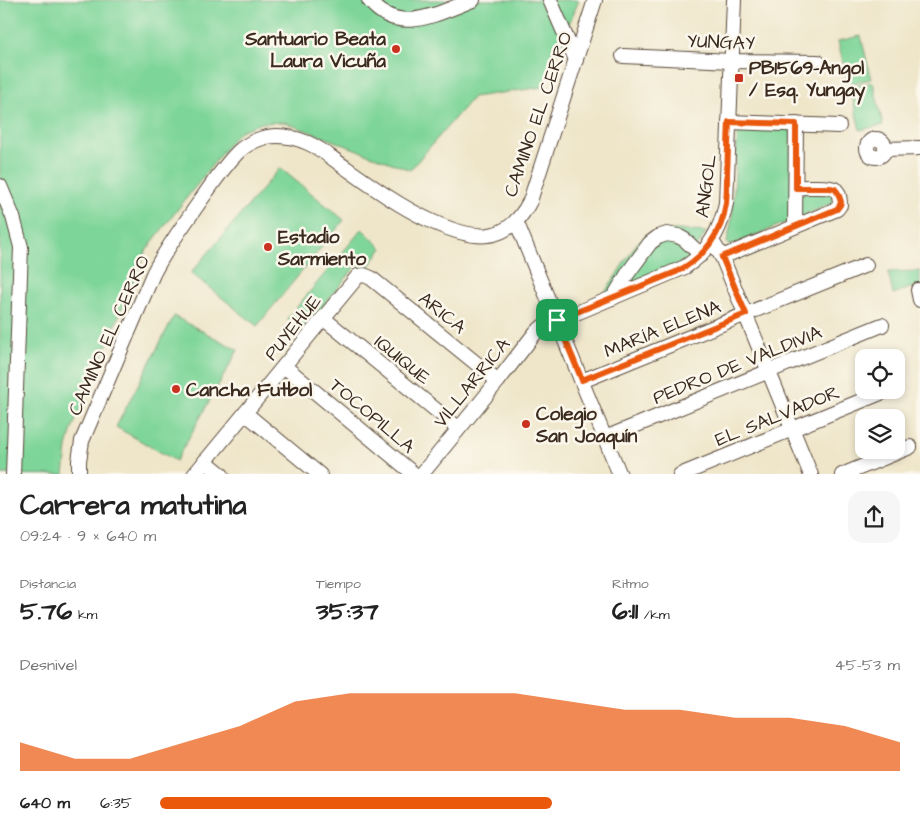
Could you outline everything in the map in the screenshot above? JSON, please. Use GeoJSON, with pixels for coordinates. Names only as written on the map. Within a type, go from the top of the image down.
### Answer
{"type":"FeatureCollection","features":[{"type":"Feature","properties":{"kind":"street"},"geometry":{"type":"LineString","coordinates":[[369,0],[382,13],[391,18],[413,20],[472,0]]}},
{"type":"Feature","properties":{"kind":"street"},"geometry":{"type":"LineString","coordinates":[[550,0],[576,60]]}},
{"type":"Feature","properties":{"kind":"street","name":"CAMINO EL CERRO"},"geometry":{"type":"LineString","coordinates":[[79,474],[82,440],[159,262],[208,190],[238,152],[257,140],[275,136],[290,137],[319,149],[387,197],[445,228],[463,234],[481,236],[497,233],[508,228],[516,221],[523,214],[530,201],[595,0]]}},
{"type":"Feature","properties":{"kind":"street","name":"ANGOL"},"geometry":{"type":"LineString","coordinates":[[734,0],[726,203],[722,221],[712,241],[722,257],[811,474]]}},
{"type":"Feature","properties":{"kind":"street","name":"YUNGAY"},"geometry":{"type":"LineString","coordinates":[[623,56],[732,61],[818,62]]}},
{"type":"Feature","properties":{"kind":"street"},"geometry":{"type":"LineString","coordinates":[[729,122],[839,126]]}},
{"type":"Feature","properties":{"kind":"street"},"geometry":{"type":"LineString","coordinates":[[796,124],[796,226]]}},
{"type":"Feature","properties":{"kind":"street"},"geometry":{"type":"LineString","coordinates":[[885,149],[920,148]]}},
{"type":"Feature","properties":{"kind":"street"},"geometry":{"type":"LineString","coordinates":[[0,186],[13,217],[21,247],[13,474]]}},
{"type":"Feature","properties":{"kind":"street"},"geometry":{"type":"LineString","coordinates":[[722,257],[837,209],[840,205],[841,202],[836,191],[832,188],[796,188]]}},
{"type":"Feature","properties":{"kind":"street"},"geometry":{"type":"LineString","coordinates":[[516,221],[620,474]]}},
{"type":"Feature","properties":{"kind":"street"},"geometry":{"type":"LineString","coordinates":[[614,298],[628,272],[650,243],[658,237],[668,234],[678,236],[701,255]]}},
{"type":"Feature","properties":{"kind":"street","name":"VILLARRICA"},"geometry":{"type":"LineString","coordinates":[[421,474],[536,332],[546,324],[685,268],[701,255],[712,241]]}},
{"type":"Feature","properties":{"kind":"street","name":"MARÍA ELENA"},"geometry":{"type":"LineString","coordinates":[[582,380],[866,265]]}},
{"type":"Feature","properties":{"kind":"street","name":"PUYEHUE"},"geometry":{"type":"LineString","coordinates":[[194,474],[358,276],[364,275]]}},
{"type":"Feature","properties":{"kind":"street","name":"ARICA"},"geometry":{"type":"LineString","coordinates":[[364,275],[371,278],[498,381]]}},
{"type":"Feature","properties":{"kind":"street","name":"IQUIQUE"},"geometry":{"type":"LineString","coordinates":[[323,318],[458,428]]}},
{"type":"Feature","properties":{"kind":"street","name":"PEDRO DE VALDIVIA"},"geometry":{"type":"LineString","coordinates":[[606,438],[882,325]]}},
{"type":"Feature","properties":{"kind":"street","name":"TOCOPILLA"},"geometry":{"type":"LineString","coordinates":[[284,366],[415,474]]}},
{"type":"Feature","properties":{"kind":"street","name":"EL SALVADOR"},"geometry":{"type":"LineString","coordinates":[[680,474],[866,399]]}},
{"type":"Feature","properties":{"kind":"street"},"geometry":{"type":"LineString","coordinates":[[246,413],[320,474]]}},
{"type":"Feature","properties":{"kind":"street"},"geometry":{"type":"LineString","coordinates":[[842,474],[910,447]]}},
{"type":"Feature","properties":{"kind":"street"},"geometry":{"type":"LineString","coordinates":[[205,461],[222,474]]}},
{"type":"Feature","properties":{"kind":"green space"},"geometry":{"type":"Polygon","coordinates":[[[0,0],[579,0],[543,87],[473,97],[410,170],[284,122],[261,123],[242,130],[235,136],[146,251],[72,429],[67,447],[64,474],[0,474],[0,0]]]}},
{"type":"Feature","properties":{"kind":"green space"},"geometry":{"type":"Polygon","coordinates":[[[861,36],[871,79],[848,84],[838,41],[861,36]]]}},
{"type":"Feature","properties":{"kind":"green space"},"geometry":{"type":"Polygon","coordinates":[[[873,82],[883,125],[860,130],[850,87],[873,82]]]}},
{"type":"Feature","properties":{"kind":"green space"},"geometry":{"type":"Polygon","coordinates":[[[738,128],[791,129],[791,191],[833,194],[833,203],[729,246],[727,242],[732,219],[738,128]]]}},
{"type":"Feature","properties":{"kind":"green space","name":"Estadio Sarmiento"},"geometry":{"type":"Polygon","coordinates":[[[280,168],[344,220],[257,326],[191,273],[280,168]]]}},
{"type":"Feature","properties":{"kind":"green space"},"geometry":{"type":"Polygon","coordinates":[[[362,229],[382,248],[366,270],[357,265],[302,331],[287,319],[362,229]]]}},
{"type":"Feature","properties":{"kind":"green space"},"geometry":{"type":"Polygon","coordinates":[[[665,230],[706,232],[686,261],[603,295],[637,243],[648,234],[665,230]]]}},
{"type":"Feature","properties":{"kind":"green space"},"geometry":{"type":"Polygon","coordinates":[[[920,271],[920,287],[913,287],[893,294],[888,272],[920,271]]]}},
{"type":"Feature","properties":{"kind":"green space","name":"Cancha Futbol"},"geometry":{"type":"Polygon","coordinates":[[[174,316],[238,350],[176,461],[116,427],[174,316]]]}},
{"type":"Feature","properties":{"kind":"place","name":"Santuario Beata Laura Vicuña"},"geometry":{"type":"Point","coordinates":[396,49]}},
{"type":"Feature","properties":{"kind":"place","name":"PB1569-Angol / Esq. Yungay"},"geometry":{"type":"Point","coordinates":[739,78]}},
{"type":"Feature","properties":{"kind":"place","name":"Estadio Sarmiento"},"geometry":{"type":"Point","coordinates":[268,247]}},
{"type":"Feature","properties":{"kind":"place","name":"Cancha Futbol"},"geometry":{"type":"Point","coordinates":[176,389]}},
{"type":"Feature","properties":{"kind":"place","name":"Colegio San Joaquín"},"geometry":{"type":"Point","coordinates":[526,424]}},
{"type":"Feature","properties":{"kind":"route"},"geometry":{"type":"LineString","coordinates":[[729,122],[796,124],[796,188],[832,188],[838,193],[841,202],[837,209],[722,257],[746,314],[582,380],[557,320],[685,268],[701,255],[712,241],[722,221],[726,203],[729,122]]}}]}
